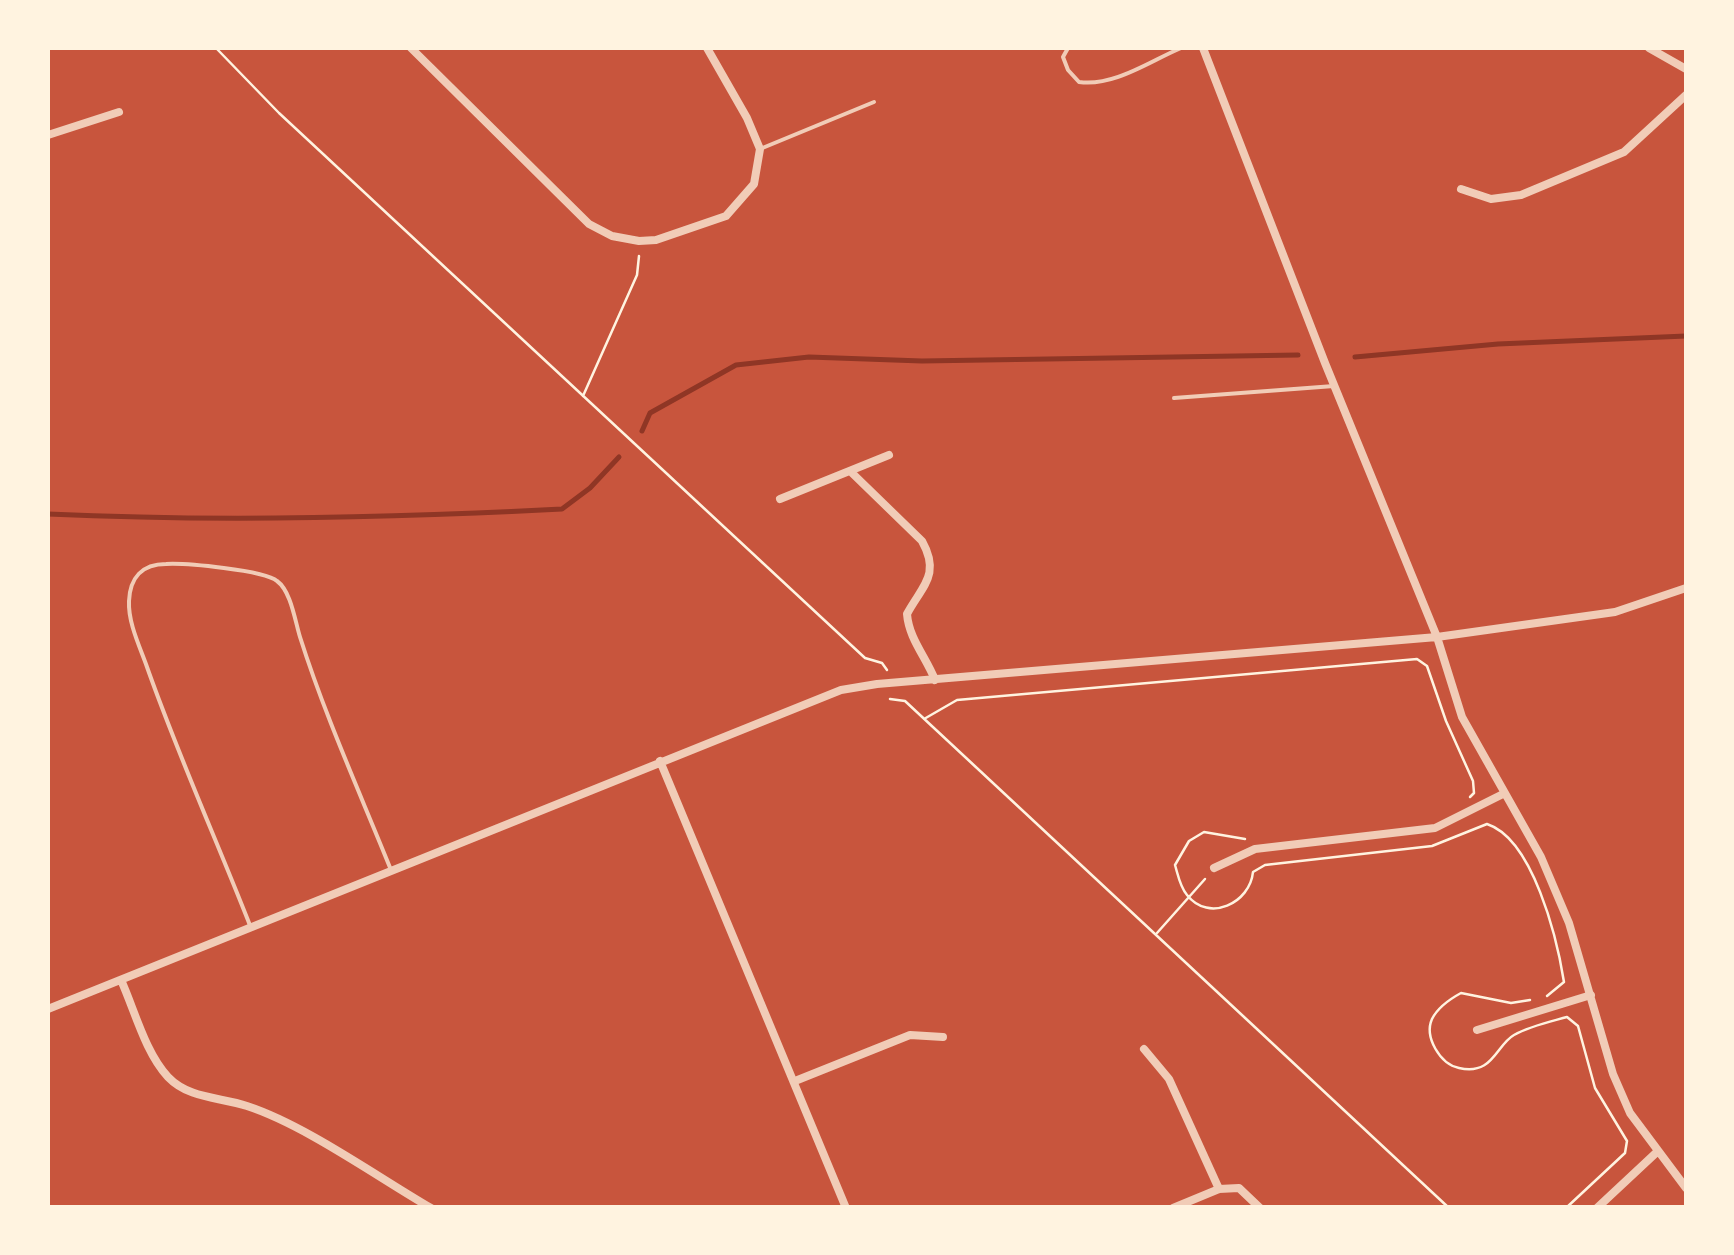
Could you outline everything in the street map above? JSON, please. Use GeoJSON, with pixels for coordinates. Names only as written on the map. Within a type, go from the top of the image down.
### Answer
{"type":"FeatureCollection","features":[{"type":"Feature","properties":{"kind":"street"},"geometry":{"type":"LineString","coordinates":[[411,48],[589,224],[612,236],[638,241],[656,240],[726,216],[754,184],[760,149],[708,48]]}},
{"type":"Feature","properties":{"kind":"street"},"geometry":{"type":"LineString","coordinates":[[1203,48],[1334,386],[1437,637],[1462,717],[1541,857],[1568,923],[1613,1074],[1630,1114],[1686,1188]]}},
{"type":"Feature","properties":{"kind":"street"},"geometry":{"type":"LineString","coordinates":[[1648,48],[1686,69]]}},
{"type":"Feature","properties":{"kind":"street"},"geometry":{"type":"LineString","coordinates":[[1461,189],[1491,199],[1538,188],[1624,152],[1686,96]]}},
{"type":"Feature","properties":{"kind":"street"},"geometry":{"type":"LineString","coordinates":[[48,135],[119,112]]}},
{"type":"Feature","properties":{"kind":"street"},"geometry":{"type":"LineString","coordinates":[[780,499],[889,456]]}},
{"type":"Feature","properties":{"kind":"street"},"geometry":{"type":"LineString","coordinates":[[850,471],[922,542],[928,553],[928,584],[907,614],[908,630],[925,655],[935,680]]}},
{"type":"Feature","properties":{"kind":"street"},"geometry":{"type":"LineString","coordinates":[[48,1009],[841,690],[1437,637],[1616,612],[1686,588]]}},
{"type":"Feature","properties":{"kind":"street"},"geometry":{"type":"LineString","coordinates":[[660,761],[846,1208]]}},
{"type":"Feature","properties":{"kind":"street"},"geometry":{"type":"LineString","coordinates":[[1214,868],[1273,846],[1435,828],[1506,793]]}},
{"type":"Feature","properties":{"kind":"street"},"geometry":{"type":"LineString","coordinates":[[122,980],[156,1062],[171,1080],[192,1094],[244,1104],[273,1116],[430,1208]]}},
{"type":"Feature","properties":{"kind":"street"},"geometry":{"type":"LineString","coordinates":[[1477,1030],[1591,995]]}},
{"type":"Feature","properties":{"kind":"street"},"geometry":{"type":"LineString","coordinates":[[794,1080],[910,1035],[943,1037]]}},
{"type":"Feature","properties":{"kind":"street"},"geometry":{"type":"LineString","coordinates":[[1144,1049],[1170,1079],[1218,1189]]}},
{"type":"Feature","properties":{"kind":"street"},"geometry":{"type":"LineString","coordinates":[[1597,1208],[1658,1151]]}},
{"type":"Feature","properties":{"kind":"street"},"geometry":{"type":"LineString","coordinates":[[1173,1208],[1218,1189],[1239,1188],[1260,1208]]}},
{"type":"Feature","properties":{"kind":"lane"},"geometry":{"type":"LineString","coordinates":[[1068,48],[1064,56],[1068,70],[1079,82],[1092,84],[1182,48]]}},
{"type":"Feature","properties":{"kind":"lane"},"geometry":{"type":"LineString","coordinates":[[760,149],[874,102]]}},
{"type":"Feature","properties":{"kind":"lane"},"geometry":{"type":"LineString","coordinates":[[1174,398],[1334,386]]}},
{"type":"Feature","properties":{"kind":"lane"},"geometry":{"type":"LineString","coordinates":[[251,928],[131,620],[131,584],[146,567],[162,563],[233,570],[271,578],[284,588],[392,871]]}},
{"type":"Feature","properties":{"kind":"path"},"geometry":{"type":"LineString","coordinates":[[216,48],[279,113],[762,566],[864,658],[886,666],[888,672]]}},
{"type":"Feature","properties":{"kind":"path"},"geometry":{"type":"LineString","coordinates":[[582,397],[637,275],[638,241]]}},
{"type":"Feature","properties":{"kind":"path"},"geometry":{"type":"LineString","coordinates":[[924,719],[957,700],[1416,659],[1427,666],[1446,722],[1473,780],[1474,793],[1462,804]]}},
{"type":"Feature","properties":{"kind":"path"},"geometry":{"type":"LineString","coordinates":[[890,699],[905,700],[1449,1208]]}},
{"type":"Feature","properties":{"kind":"path"},"geometry":{"type":"LineString","coordinates":[[1258,838],[1240,840],[1204,832],[1189,842],[1175,865],[1188,898],[1202,907],[1230,906],[1252,884],[1253,872],[1265,865],[1432,846],[1487,824],[1497,827],[1515,844],[1545,904],[1564,982],[1545,998],[1511,1004],[1461,992],[1447,1000],[1432,1020],[1430,1038],[1442,1058],[1458,1068],[1474,1068],[1494,1061],[1509,1037],[1526,1029],[1566,1018],[1578,1026],[1595,1088],[1628,1140],[1625,1153],[1566,1208]]}},
{"type":"Feature","properties":{"kind":"path"},"geometry":{"type":"LineString","coordinates":[[1156,934],[1214,868]]}},
{"type":"Feature","properties":{"kind":"waterway"},"geometry":{"type":"LineString","coordinates":[[1355,357],[1498,344],[1686,336]]}},
{"type":"Feature","properties":{"kind":"waterway"},"geometry":{"type":"LineString","coordinates":[[642,431],[650,413],[736,365],[809,357],[922,361],[1298,355]]}},
{"type":"Feature","properties":{"kind":"waterway"},"geometry":{"type":"LineString","coordinates":[[48,514],[305,518],[562,509],[590,488],[619,457]]}}]}
